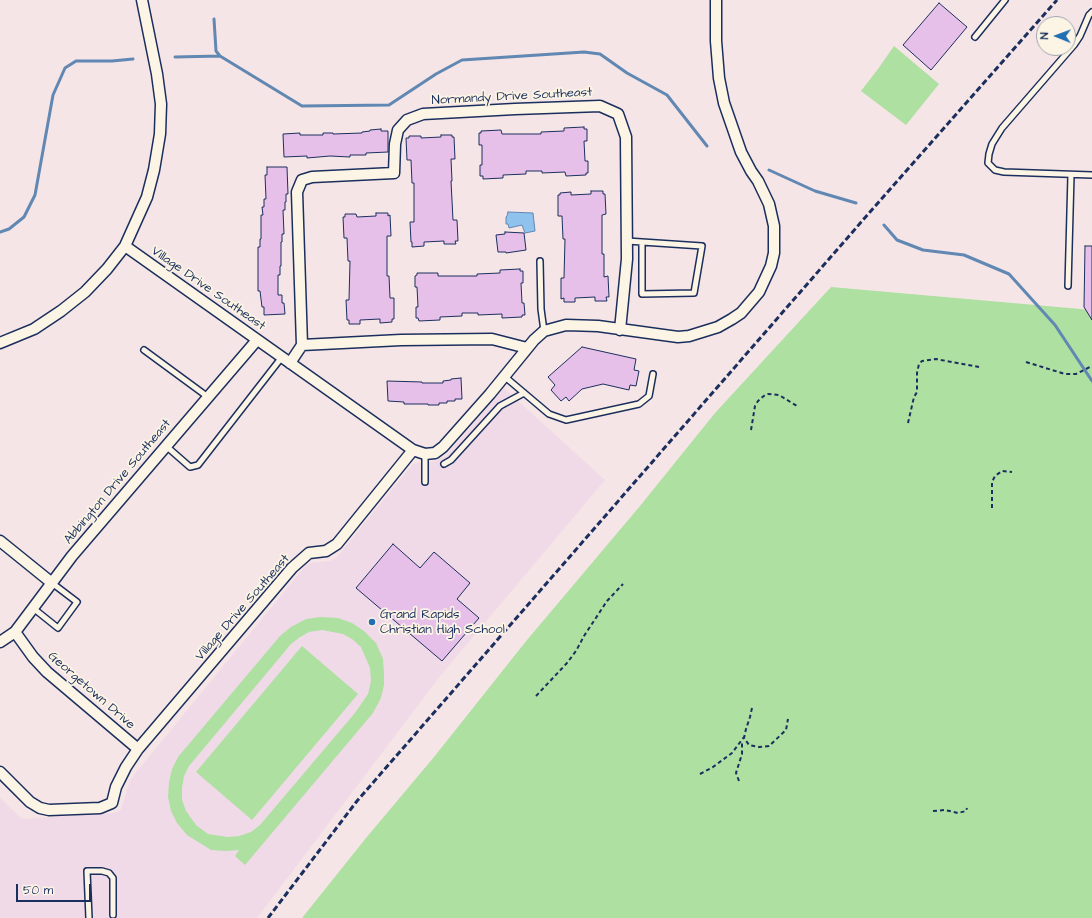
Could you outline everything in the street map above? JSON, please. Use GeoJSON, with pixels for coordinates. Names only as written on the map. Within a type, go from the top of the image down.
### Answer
{"type":"FeatureCollection","features":[{"type":"Feature","properties":{"kind":"street"},"geometry":{"type":"LineString","coordinates":[[0,343],[34,329],[62,311],[86,292],[108,269],[125,246],[147,197],[154,170],[160,134],[161,104],[158,74],[142,0]]}},
{"type":"Feature","properties":{"kind":"street"},"geometry":{"type":"LineString","coordinates":[[425,454],[435,453],[443,447],[490,394],[527,348],[544,331],[566,325],[598,326],[678,337],[700,333],[718,327],[741,313],[759,292],[771,266],[774,246],[774,226],[769,204],[758,181],[741,152],[724,103],[719,78],[716,41],[716,0]]}},
{"type":"Feature","properties":{"kind":"street","name":"Normandy Drive Southeast"},"geometry":{"type":"LineString","coordinates":[[302,345],[297,192],[302,180],[312,177],[394,173],[395,144],[398,130],[408,120],[423,114],[515,108],[600,106],[618,114],[626,137],[627,241],[627,259],[620,330]]}},
{"type":"Feature","properties":{"kind":"street","name":"Village Drive Southeast"},"geometry":{"type":"LineString","coordinates":[[125,246],[413,450],[425,454]]}},
{"type":"Feature","properties":{"kind":"street"},"geometry":{"type":"LineString","coordinates":[[290,363],[302,345],[401,340],[492,339],[527,348]]}},
{"type":"Feature","properties":{"kind":"street","name":"Abbington Drive Southeast"},"geometry":{"type":"LineString","coordinates":[[0,642],[15,632],[72,556],[257,340]]}},
{"type":"Feature","properties":{"kind":"street","name":"Village Drive Southeast"},"geometry":{"type":"LineString","coordinates":[[0,772],[30,802],[40,808],[49,810],[100,808],[112,803],[116,787],[126,767],[138,749],[292,568],[309,553],[326,551],[337,544],[413,450]]}},
{"type":"Feature","properties":{"kind":"street"},"geometry":{"type":"LineString","coordinates":[[0,541],[52,583]]}},
{"type":"Feature","properties":{"kind":"street","name":"Georgetown Drive"},"geometry":{"type":"LineString","coordinates":[[15,632],[33,657],[47,672],[138,749]]}},
{"type":"Feature","properties":{"kind":"lane"},"geometry":{"type":"LineString","coordinates":[[975,37],[1005,0]]}},
{"type":"Feature","properties":{"kind":"lane"},"geometry":{"type":"LineString","coordinates":[[1092,12],[1089,15],[1077,40],[1002,128],[992,144],[988,163],[994,170],[1004,172],[1092,175]]}},
{"type":"Feature","properties":{"kind":"lane"},"geometry":{"type":"LineString","coordinates":[[1068,286],[1072,175]]}},
{"type":"Feature","properties":{"kind":"lane"},"geometry":{"type":"LineString","coordinates":[[627,241],[642,242],[702,246],[694,293],[642,294],[642,242]]}},
{"type":"Feature","properties":{"kind":"lane"},"geometry":{"type":"LineString","coordinates":[[540,261],[541,309],[544,331]]}},
{"type":"Feature","properties":{"kind":"lane"},"geometry":{"type":"LineString","coordinates":[[144,350],[208,397]]}},
{"type":"Feature","properties":{"kind":"lane"},"geometry":{"type":"LineString","coordinates":[[166,446],[190,467],[198,465],[282,356]]}},
{"type":"Feature","properties":{"kind":"lane"},"geometry":{"type":"LineString","coordinates":[[504,376],[549,414],[566,420],[639,404],[649,396],[654,374]]}},
{"type":"Feature","properties":{"kind":"lane"},"geometry":{"type":"LineString","coordinates":[[444,464],[451,460],[500,406],[524,393]]}},
{"type":"Feature","properties":{"kind":"lane"},"geometry":{"type":"LineString","coordinates":[[425,454],[425,482]]}},
{"type":"Feature","properties":{"kind":"lane"},"geometry":{"type":"LineString","coordinates":[[32,608],[58,628],[76,602],[52,583]]}},
{"type":"Feature","properties":{"kind":"lane"},"geometry":{"type":"LineString","coordinates":[[89,918],[87,871],[102,871],[109,873],[113,878],[114,917]]}},
{"type":"Feature","properties":{"kind":"path"},"geometry":{"type":"LineString","coordinates":[[908,423],[914,397],[917,392],[917,373],[919,364],[922,361],[936,359],[979,367]]}},
{"type":"Feature","properties":{"kind":"path"},"geometry":{"type":"LineString","coordinates":[[1026,362],[1065,374],[1076,374],[1092,366]]}},
{"type":"Feature","properties":{"kind":"path"},"geometry":{"type":"LineString","coordinates":[[751,430],[755,406],[765,395],[779,395],[796,406]]}},
{"type":"Feature","properties":{"kind":"path"},"geometry":{"type":"LineString","coordinates":[[992,508],[992,482],[994,476],[1002,471],[1012,472]]}},
{"type":"Feature","properties":{"kind":"path"},"geometry":{"type":"LineString","coordinates":[[536,696],[567,664],[607,601],[622,584]]}},
{"type":"Feature","properties":{"kind":"path"},"geometry":{"type":"LineString","coordinates":[[700,774],[721,762],[732,753],[745,736],[752,708]]}},
{"type":"Feature","properties":{"kind":"path"},"geometry":{"type":"LineString","coordinates":[[745,736],[744,738],[749,745],[759,747],[770,746],[786,730],[788,719]]}},
{"type":"Feature","properties":{"kind":"path"},"geometry":{"type":"LineString","coordinates":[[739,781],[736,773],[742,754],[742,740]]}},
{"type":"Feature","properties":{"kind":"path"},"geometry":{"type":"LineString","coordinates":[[933,811],[945,810],[958,813],[966,811],[967,808]]}},
{"type":"Feature","properties":{"kind":"shaded area","name":"Grand Rapids Christian High School"},"geometry":{"type":"Polygon","coordinates":[[[504,388],[605,480],[441,675],[257,918],[0,918],[0,798],[22,819],[118,812],[121,809],[130,781],[134,775],[306,565],[310,563],[329,561],[336,558],[412,465],[416,463],[431,462],[446,456],[504,388]]]}},
{"type":"Feature","properties":{"kind":"green space"},"geometry":{"type":"Polygon","coordinates":[[[894,46],[939,84],[906,125],[861,91],[894,46]]]}},
{"type":"Feature","properties":{"kind":"green space"},"geometry":{"type":"Polygon","coordinates":[[[831,287],[1092,310],[1092,918],[302,918],[366,838],[434,757],[527,640],[640,506],[715,413],[831,287]]]}},
{"type":"Feature","properties":{"kind":"green space"},"geometry":{"type":"Polygon","coordinates":[[[321,617],[338,618],[352,623],[364,631],[376,643],[383,659],[384,685],[381,698],[373,713],[245,865],[235,856],[239,850],[211,850],[187,835],[177,823],[171,811],[168,797],[172,769],[178,757],[280,636],[291,627],[306,619],[321,617]],[[322,630],[309,632],[291,644],[189,766],[184,776],[182,800],[186,811],[196,825],[208,834],[228,837],[239,836],[251,832],[260,825],[355,713],[368,694],[371,681],[370,668],[361,647],[352,639],[343,634],[322,630]]]}},
{"type":"Feature","properties":{"kind":"green space"},"geometry":{"type":"Polygon","coordinates":[[[302,646],[358,694],[252,820],[196,772],[302,646]]]}},
{"type":"Feature","properties":{"kind":"water"},"geometry":{"type":"Polygon","coordinates":[[[508,212],[533,213],[535,231],[525,233],[522,225],[509,228],[508,224],[506,224],[508,212]]]}},
{"type":"Feature","properties":{"kind":"building"},"geometry":{"type":"Polygon","coordinates":[[[939,3],[967,27],[931,70],[903,45],[939,3]]]}},
{"type":"Feature","properties":{"kind":"building"},"geometry":{"type":"Polygon","coordinates":[[[584,127],[584,129],[587,129],[587,141],[584,141],[585,161],[588,161],[588,173],[586,173],[586,175],[566,176],[565,172],[542,173],[542,171],[526,171],[526,174],[503,175],[503,178],[483,179],[483,176],[480,176],[480,165],[482,165],[482,145],[479,145],[479,133],[481,133],[481,131],[501,130],[502,134],[541,134],[541,132],[564,131],[564,128],[584,127]]]}},
{"type":"Feature","properties":{"kind":"building"},"geometry":{"type":"Polygon","coordinates":[[[381,129],[381,131],[388,131],[388,152],[366,153],[366,155],[350,155],[350,157],[284,157],[283,134],[300,133],[300,135],[323,135],[323,133],[362,133],[370,130],[381,129]]]}},
{"type":"Feature","properties":{"kind":"building"},"geometry":{"type":"Polygon","coordinates":[[[441,135],[452,135],[452,137],[454,137],[455,159],[451,159],[451,181],[453,220],[457,220],[458,241],[455,241],[456,244],[444,244],[444,241],[424,242],[424,246],[412,247],[410,222],[414,222],[414,183],[412,183],[411,160],[407,160],[406,138],[409,138],[409,136],[421,136],[421,138],[441,137],[441,135]]]}},
{"type":"Feature","properties":{"kind":"building"},"geometry":{"type":"Polygon","coordinates":[[[267,167],[287,167],[288,194],[286,194],[285,210],[283,210],[284,234],[282,234],[281,242],[280,275],[278,275],[278,295],[282,295],[282,303],[284,303],[285,314],[264,315],[264,307],[262,307],[260,291],[258,291],[258,247],[260,247],[261,239],[261,215],[263,215],[262,207],[264,207],[264,199],[266,199],[265,175],[267,175],[267,167]]]}},
{"type":"Feature","properties":{"kind":"building"},"geometry":{"type":"Polygon","coordinates":[[[591,191],[603,191],[603,194],[605,194],[606,214],[602,215],[602,254],[604,254],[604,277],[608,276],[609,297],[606,297],[607,301],[595,301],[595,297],[575,298],[575,302],[564,302],[564,298],[561,299],[561,278],[564,278],[565,239],[563,239],[562,216],[558,216],[558,195],[560,195],[560,193],[571,192],[571,195],[591,194],[591,191]]]}},
{"type":"Feature","properties":{"kind":"building"},"geometry":{"type":"Polygon","coordinates":[[[376,213],[388,213],[388,216],[390,215],[391,236],[387,236],[387,276],[389,276],[390,298],[394,298],[394,319],[392,319],[392,322],[380,323],[380,319],[360,320],[360,324],[349,324],[349,320],[347,320],[346,300],[349,300],[350,261],[348,261],[347,238],[344,238],[343,217],[345,217],[345,214],[356,214],[357,217],[376,216],[376,213]]]}},
{"type":"Feature","properties":{"kind":"building"},"geometry":{"type":"Polygon","coordinates":[[[505,232],[524,233],[526,250],[506,253],[498,252],[496,235],[505,234],[505,232]]]}},
{"type":"Feature","properties":{"kind":"building"},"geometry":{"type":"Polygon","coordinates":[[[1085,246],[1092,246],[1092,320],[1084,307],[1085,246]]]}},
{"type":"Feature","properties":{"kind":"building"},"geometry":{"type":"Polygon","coordinates":[[[520,269],[520,271],[523,271],[523,283],[521,283],[522,303],[524,303],[525,315],[522,315],[522,317],[502,318],[502,314],[478,315],[478,313],[462,313],[462,316],[440,317],[440,320],[419,321],[418,318],[416,318],[416,307],[418,307],[415,276],[417,273],[438,273],[438,276],[477,276],[477,274],[500,273],[500,270],[520,269]]]}},
{"type":"Feature","properties":{"kind":"building"},"geometry":{"type":"Polygon","coordinates":[[[582,347],[636,359],[634,370],[639,371],[636,386],[630,385],[629,390],[603,384],[582,389],[569,401],[566,397],[561,401],[551,390],[555,385],[548,377],[582,347]]]}},
{"type":"Feature","properties":{"kind":"building"},"geometry":{"type":"Polygon","coordinates":[[[461,378],[462,399],[447,401],[447,403],[439,403],[439,405],[404,404],[404,402],[388,401],[387,381],[443,383],[443,381],[461,378]]]}},
{"type":"Feature","properties":{"kind":"building"},"geometry":{"type":"Polygon","coordinates":[[[393,544],[420,568],[434,552],[470,583],[457,599],[479,618],[442,661],[356,588],[393,544]]]}},
{"type":"Feature","properties":{"kind":"waterway"},"geometry":{"type":"LineString","coordinates":[[214,19],[216,51],[220,56]]}},
{"type":"Feature","properties":{"kind":"waterway"},"geometry":{"type":"LineString","coordinates":[[175,57],[220,56],[302,106],[389,105],[436,74],[462,60],[584,52],[600,54],[627,73],[667,95],[707,146]]}},
{"type":"Feature","properties":{"kind":"waterway"},"geometry":{"type":"LineString","coordinates":[[0,232],[9,229],[24,217],[35,195],[53,95],[65,68],[76,61],[112,61],[133,59]]}},
{"type":"Feature","properties":{"kind":"waterway"},"geometry":{"type":"LineString","coordinates":[[769,170],[815,191],[856,203]]}},
{"type":"Feature","properties":{"kind":"waterway"},"geometry":{"type":"LineString","coordinates":[[884,225],[897,240],[923,250],[964,255],[1009,274],[1055,325],[1092,381]]}},
{"type":"Feature","properties":{"kind":"railway"},"geometry":{"type":"LineString","coordinates":[[268,918],[357,801],[863,220],[1057,0]]}},
{"type":"Feature","properties":{"kind":"place","name":"Grand Rapids Christian High School"},"geometry":{"type":"Point","coordinates":[372,622]}}]}
